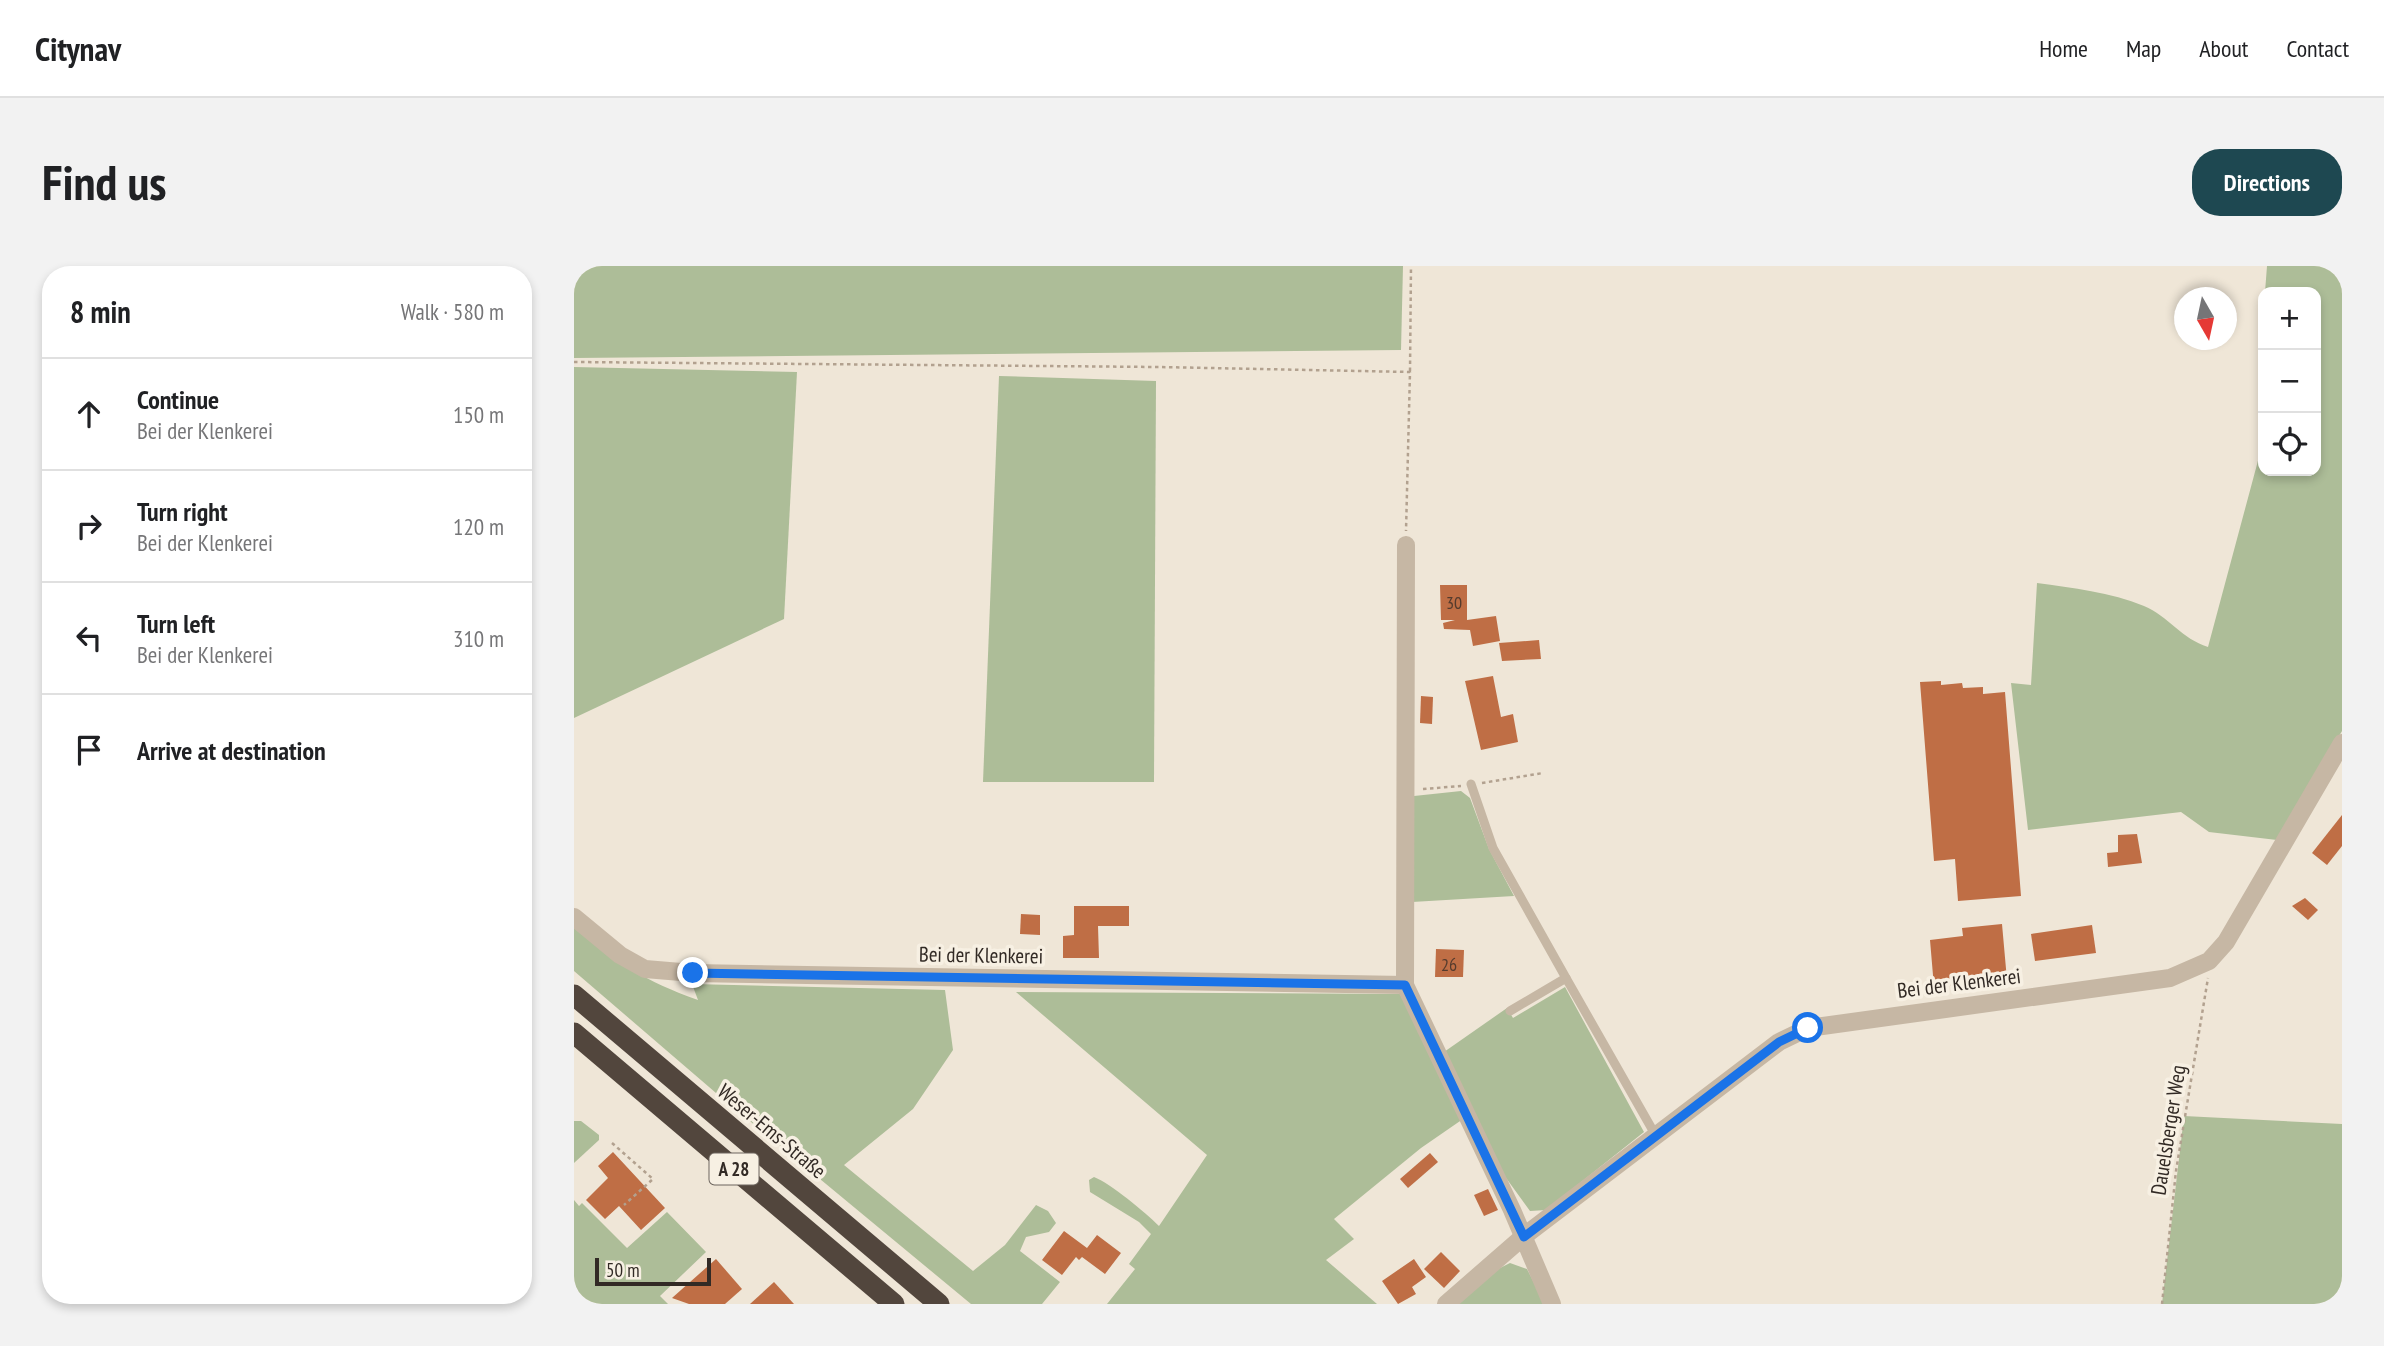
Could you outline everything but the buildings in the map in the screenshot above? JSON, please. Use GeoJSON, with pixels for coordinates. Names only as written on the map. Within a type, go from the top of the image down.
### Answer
{"type":"FeatureCollection","features":[{"type":"Feature","properties":{"kind":"highway","name":"Weser-Ems-Straße"},"geometry":{"type":"LineString","coordinates":[[574,995],[939,1304]]}},
{"type":"Feature","properties":{"kind":"highway","name":"A 28"},"geometry":{"type":"LineString","coordinates":[[574,1033],[894,1304]]}},
{"type":"Feature","properties":{"kind":"street"},"geometry":{"type":"LineString","coordinates":[[1406,545],[1405,985],[1524,1237],[1552,1304]]}},
{"type":"Feature","properties":{"kind":"street","name":"Bei der Klenkerei"},"geometry":{"type":"LineString","coordinates":[[1446,1304],[1524,1237],[1779,1042],[1808,1028],[2170,978],[2208,961],[2225,942],[2342,743]]}},
{"type":"Feature","properties":{"kind":"street","name":"Bei der Klenkerei"},"geometry":{"type":"LineString","coordinates":[[574,917],[620,955],[645,969],[693,973],[1405,985]]}},
{"type":"Feature","properties":{"kind":"lane"},"geometry":{"type":"LineString","coordinates":[[1471,785],[1493,848],[1656,1136]]}},
{"type":"Feature","properties":{"kind":"lane"},"geometry":{"type":"LineString","coordinates":[[1510,1011],[1566,978]]}},
{"type":"Feature","properties":{"kind":"path"},"geometry":{"type":"LineString","coordinates":[[1406,545],[1411,266]]}},
{"type":"Feature","properties":{"kind":"path"},"geometry":{"type":"LineString","coordinates":[[574,362],[1410,372]]}},
{"type":"Feature","properties":{"kind":"path","name":"Dauelsberger Weg"},"geometry":{"type":"LineString","coordinates":[[2162,1304],[2176,1171],[2207,992],[2208,961]]}},
{"type":"Feature","properties":{"kind":"path"},"geometry":{"type":"LineString","coordinates":[[612,1143],[653,1179],[624,1205]]}},
{"type":"Feature","properties":{"kind":"green space"},"geometry":{"type":"Polygon","coordinates":[[[574,266],[1403,266],[1401,350],[574,358],[574,266]]]}},
{"type":"Feature","properties":{"kind":"green space"},"geometry":{"type":"Polygon","coordinates":[[[2267,266],[2342,266],[2342,731],[2277,840],[2209,832],[2181,812],[2028,830],[2011,683],[2031,685],[2037,583],[2091,591],[2131,601],[2153,610],[2190,639],[2208,647],[2258,461],[2258,476],[2321,476],[2321,287],[2265,287],[2267,266]]]}},
{"type":"Feature","properties":{"kind":"green space"},"geometry":{"type":"Polygon","coordinates":[[[574,367],[797,372],[784,619],[574,718],[574,367]]]}},
{"type":"Feature","properties":{"kind":"green space"},"geometry":{"type":"Polygon","coordinates":[[[999,376],[1156,381],[1154,782],[983,782],[999,376]]]}},
{"type":"Feature","properties":{"kind":"green space"},"geometry":{"type":"Polygon","coordinates":[[[1461,791],[1470,798],[1489,849],[1514,896],[1412,902],[1414,796],[1461,791]]]}},
{"type":"Feature","properties":{"kind":"green space"},"geometry":{"type":"Polygon","coordinates":[[[574,927],[632,970],[662,986],[698,1000],[692,984],[945,990],[953,1050],[913,1109],[844,1165],[973,1271],[1005,1245],[1036,1205],[1048,1211],[1056,1223],[1049,1232],[1026,1237],[1020,1251],[1060,1282],[1042,1304],[971,1304],[716,1093],[574,971],[574,927]]]}},
{"type":"Feature","properties":{"kind":"green space"},"geometry":{"type":"Polygon","coordinates":[[[1565,987],[1644,1132],[1546,1210],[1530,1211],[1501,1171],[1444,1052],[1507,1008],[1513,1018],[1565,987]]]}},
{"type":"Feature","properties":{"kind":"green space"},"geometry":{"type":"Polygon","coordinates":[[[1016,992],[1400,994],[1463,1119],[1421,1148],[1334,1219],[1354,1239],[1326,1260],[1377,1304],[1107,1304],[1135,1269],[1129,1264],[1151,1234],[1139,1222],[1090,1192],[1089,1180],[1094,1177],[1109,1185],[1159,1226],[1207,1155],[1016,992]]]}},
{"type":"Feature","properties":{"kind":"green space"},"geometry":{"type":"Polygon","coordinates":[[[2184,1116],[2342,1124],[2342,1304],[2162,1304],[2184,1116]]]}},
{"type":"Feature","properties":{"kind":"green space"},"geometry":{"type":"Polygon","coordinates":[[[574,1121],[581,1121],[599,1135],[599,1140],[574,1163],[574,1121]]]}},
{"type":"Feature","properties":{"kind":"green space"},"geometry":{"type":"Polygon","coordinates":[[[574,1200],[579,1206],[582,1203],[627,1248],[667,1212],[706,1252],[660,1296],[668,1304],[574,1304],[574,1200]]]}},
{"type":"Feature","properties":{"kind":"green space"},"geometry":{"type":"Polygon","coordinates":[[[1510,1263],[1527,1269],[1545,1304],[1454,1304],[1494,1271],[1510,1263]]]}},
{"type":"Feature","properties":{"kind":"route"},"geometry":{"type":"LineString","coordinates":[[693,973],[1405,985],[1524,1237],[1779,1042],[1808,1028]]}}]}
